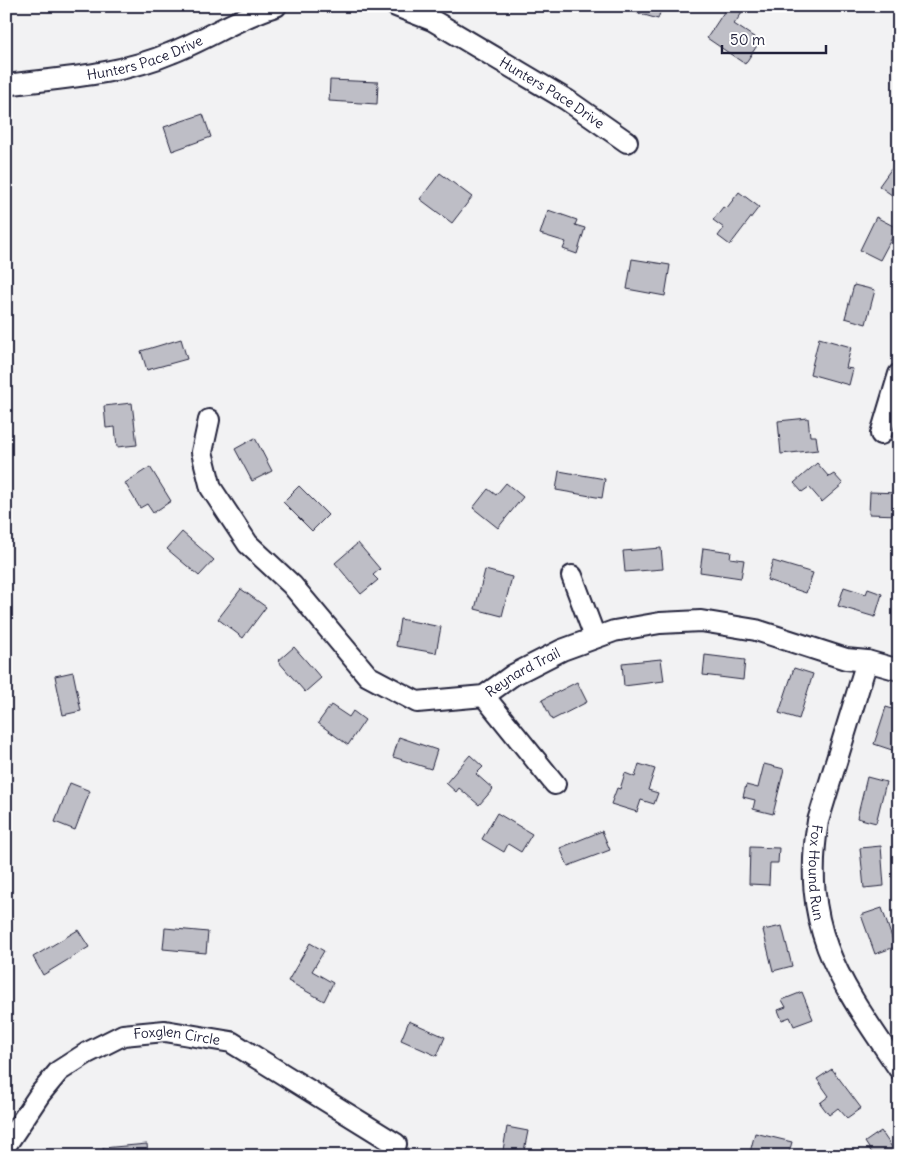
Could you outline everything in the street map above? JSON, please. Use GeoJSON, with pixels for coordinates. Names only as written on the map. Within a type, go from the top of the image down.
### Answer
{"type":"FeatureCollection","features":[{"type":"Feature","properties":{"kind":"street","name":"Hunters Pace Drive"},"geometry":{"type":"LineString","coordinates":[[6,85],[108,72],[170,54],[232,23],[276,6]]}},
{"type":"Feature","properties":{"kind":"street","name":"Hunters Pace Drive"},"geometry":{"type":"LineString","coordinates":[[396,6],[432,20],[567,100],[627,142]]}},
{"type":"Feature","properties":{"kind":"street"},"geometry":{"type":"LineString","coordinates":[[881,434],[899,374]]}},
{"type":"Feature","properties":{"kind":"street","name":"Reynard Trail"},"geometry":{"type":"LineString","coordinates":[[209,420],[202,452],[211,488],[248,544],[292,585],[368,676],[417,702],[484,696],[514,675],[562,650],[614,631],[660,623],[702,621],[756,630],[846,658],[867,660],[899,670]]}},
{"type":"Feature","properties":{"kind":"street"},"geometry":{"type":"LineString","coordinates":[[572,576],[595,637]]}},
{"type":"Feature","properties":{"kind":"street","name":"Fox Hound Run"},"geometry":{"type":"LineString","coordinates":[[867,660],[818,821],[814,848],[814,882],[820,923],[832,962],[852,998],[899,1069]]}},
{"type":"Feature","properties":{"kind":"street"},"geometry":{"type":"LineString","coordinates":[[484,696],[555,784]]}},
{"type":"Feature","properties":{"kind":"street","name":"Foxglen Circle"},"geometry":{"type":"LineString","coordinates":[[6,1145],[40,1094],[59,1071],[87,1053],[123,1036],[165,1031],[231,1042],[396,1144]]}},
{"type":"Feature","properties":{"kind":"street"},"geometry":{"type":"LineString","coordinates":[[6,1152],[9,1156]]}},
{"type":"Feature","properties":{"kind":"building"},"geometry":{"type":"Polygon","coordinates":[[[625,6],[662,6],[658,19],[624,9],[625,6]]]}},
{"type":"Feature","properties":{"kind":"building"},"geometry":{"type":"Polygon","coordinates":[[[728,6],[733,6],[742,13],[734,24],[760,41],[745,64],[707,38],[728,6]]]}},
{"type":"Feature","properties":{"kind":"building"},"geometry":{"type":"Polygon","coordinates":[[[330,80],[378,82],[377,104],[329,101],[330,80]]]}},
{"type":"Feature","properties":{"kind":"building"},"geometry":{"type":"Polygon","coordinates":[[[203,114],[211,137],[172,151],[164,127],[203,114]]]}},
{"type":"Feature","properties":{"kind":"building"},"geometry":{"type":"Polygon","coordinates":[[[899,158],[899,200],[879,186],[899,158]]]}},
{"type":"Feature","properties":{"kind":"building"},"geometry":{"type":"Polygon","coordinates":[[[440,173],[472,197],[452,223],[420,199],[440,173]]]}},
{"type":"Feature","properties":{"kind":"building"},"geometry":{"type":"Polygon","coordinates":[[[739,192],[759,207],[730,245],[718,236],[724,228],[713,220],[723,207],[726,209],[739,192]]]}},
{"type":"Feature","properties":{"kind":"building"},"geometry":{"type":"Polygon","coordinates":[[[548,210],[577,220],[575,225],[585,228],[577,254],[563,249],[566,242],[540,234],[548,210]]]}},
{"type":"Feature","properties":{"kind":"building"},"geometry":{"type":"Polygon","coordinates":[[[876,217],[897,228],[880,260],[860,250],[876,217]]]}},
{"type":"Feature","properties":{"kind":"building"},"geometry":{"type":"Polygon","coordinates":[[[632,259],[670,265],[665,296],[627,289],[632,259]]]}},
{"type":"Feature","properties":{"kind":"building"},"geometry":{"type":"Polygon","coordinates":[[[854,285],[875,290],[866,324],[845,318],[854,285]]]}},
{"type":"Feature","properties":{"kind":"building"},"geometry":{"type":"Polygon","coordinates":[[[819,338],[851,347],[846,368],[853,369],[849,385],[810,374],[819,338]]]}},
{"type":"Feature","properties":{"kind":"building"},"geometry":{"type":"Polygon","coordinates":[[[181,339],[187,359],[147,370],[141,351],[181,339]]]}},
{"type":"Feature","properties":{"kind":"building"},"geometry":{"type":"Polygon","coordinates":[[[132,403],[137,445],[117,447],[115,427],[106,428],[104,406],[132,403]]]}},
{"type":"Feature","properties":{"kind":"building"},"geometry":{"type":"Polygon","coordinates":[[[808,418],[810,436],[816,436],[818,450],[781,454],[778,421],[808,418]]]}},
{"type":"Feature","properties":{"kind":"building"},"geometry":{"type":"Polygon","coordinates":[[[255,438],[272,471],[252,481],[235,449],[255,438]]]}},
{"type":"Feature","properties":{"kind":"building"},"geometry":{"type":"Polygon","coordinates":[[[817,463],[829,477],[834,474],[843,484],[822,502],[809,487],[802,492],[794,483],[817,463]]]}},
{"type":"Feature","properties":{"kind":"building"},"geometry":{"type":"Polygon","coordinates":[[[150,467],[171,501],[153,513],[147,504],[140,508],[125,483],[150,467]]]}},
{"type":"Feature","properties":{"kind":"building"},"geometry":{"type":"Polygon","coordinates":[[[559,471],[605,479],[602,498],[556,490],[559,471]]]}},
{"type":"Feature","properties":{"kind":"building"},"geometry":{"type":"Polygon","coordinates":[[[506,483],[523,497],[498,528],[473,508],[488,489],[496,495],[506,483]]]}},
{"type":"Feature","properties":{"kind":"building"},"geometry":{"type":"Polygon","coordinates":[[[299,486],[328,515],[312,531],[283,502],[299,486]]]}},
{"type":"Feature","properties":{"kind":"building"},"geometry":{"type":"Polygon","coordinates":[[[870,492],[899,493],[899,515],[869,514],[870,492]]]}},
{"type":"Feature","properties":{"kind":"building"},"geometry":{"type":"Polygon","coordinates":[[[182,532],[214,560],[199,576],[167,549],[182,532]]]}},
{"type":"Feature","properties":{"kind":"building"},"geometry":{"type":"Polygon","coordinates":[[[358,543],[380,569],[373,575],[378,580],[361,594],[335,563],[358,543]]]}},
{"type":"Feature","properties":{"kind":"building"},"geometry":{"type":"Polygon","coordinates":[[[661,548],[663,569],[625,572],[623,551],[661,548]]]}},
{"type":"Feature","properties":{"kind":"building"},"geometry":{"type":"Polygon","coordinates":[[[703,548],[731,552],[730,558],[744,560],[741,578],[700,572],[703,548]]]}},
{"type":"Feature","properties":{"kind":"building"},"geometry":{"type":"Polygon","coordinates":[[[773,561],[813,573],[806,593],[767,580],[773,561]]]}},
{"type":"Feature","properties":{"kind":"building"},"geometry":{"type":"Polygon","coordinates":[[[485,570],[512,577],[502,616],[475,609],[485,570]]]}},
{"type":"Feature","properties":{"kind":"building"},"geometry":{"type":"Polygon","coordinates":[[[844,587],[866,594],[868,589],[882,594],[875,617],[838,606],[844,587]]]}},
{"type":"Feature","properties":{"kind":"building"},"geometry":{"type":"Polygon","coordinates":[[[241,589],[266,607],[243,638],[218,619],[241,589]]]}},
{"type":"Feature","properties":{"kind":"building"},"geometry":{"type":"Polygon","coordinates":[[[400,619],[441,627],[436,653],[396,646],[400,619]]]}},
{"type":"Feature","properties":{"kind":"building"},"geometry":{"type":"Polygon","coordinates":[[[294,647],[321,678],[305,692],[278,661],[294,647]]]}},
{"type":"Feature","properties":{"kind":"building"},"geometry":{"type":"Polygon","coordinates":[[[705,655],[745,660],[743,680],[703,675],[705,655]]]}},
{"type":"Feature","properties":{"kind":"building"},"geometry":{"type":"Polygon","coordinates":[[[661,659],[664,681],[624,686],[622,663],[661,659]]]}},
{"type":"Feature","properties":{"kind":"building"},"geometry":{"type":"Polygon","coordinates":[[[794,668],[813,674],[799,719],[779,713],[794,668]]]}},
{"type":"Feature","properties":{"kind":"building"},"geometry":{"type":"Polygon","coordinates":[[[73,672],[81,711],[63,715],[55,676],[73,672]]]}},
{"type":"Feature","properties":{"kind":"building"},"geometry":{"type":"Polygon","coordinates":[[[577,682],[587,702],[552,720],[542,700],[577,682]]]}},
{"type":"Feature","properties":{"kind":"building"},"geometry":{"type":"Polygon","coordinates":[[[331,705],[349,717],[353,711],[365,720],[348,745],[318,723],[331,705]]]}},
{"type":"Feature","properties":{"kind":"building"},"geometry":{"type":"Polygon","coordinates":[[[886,707],[899,711],[899,739],[895,751],[874,744],[886,707]]]}},
{"type":"Feature","properties":{"kind":"building"},"geometry":{"type":"Polygon","coordinates":[[[399,737],[437,750],[431,769],[393,757],[399,737]]]}},
{"type":"Feature","properties":{"kind":"building"},"geometry":{"type":"Polygon","coordinates":[[[470,755],[483,767],[476,774],[493,789],[479,805],[459,788],[456,792],[446,783],[470,755]]]}},
{"type":"Feature","properties":{"kind":"building"},"geometry":{"type":"Polygon","coordinates":[[[639,764],[655,769],[648,790],[658,793],[654,804],[641,800],[637,812],[611,804],[617,788],[620,789],[625,773],[635,777],[639,764]]]}},
{"type":"Feature","properties":{"kind":"building"},"geometry":{"type":"Polygon","coordinates":[[[764,764],[784,769],[773,814],[753,809],[755,800],[743,797],[746,785],[758,788],[764,764]]]}},
{"type":"Feature","properties":{"kind":"building"},"geometry":{"type":"Polygon","coordinates":[[[867,777],[886,782],[876,823],[857,818],[867,777]]]}},
{"type":"Feature","properties":{"kind":"building"},"geometry":{"type":"Polygon","coordinates":[[[70,783],[90,791],[75,830],[55,822],[70,783]]]}},
{"type":"Feature","properties":{"kind":"building"},"geometry":{"type":"Polygon","coordinates":[[[497,813],[532,834],[521,852],[508,844],[504,852],[482,839],[497,813]]]}},
{"type":"Feature","properties":{"kind":"building"},"geometry":{"type":"Polygon","coordinates":[[[602,831],[610,850],[568,866],[560,848],[602,831]]]}},
{"type":"Feature","properties":{"kind":"building"},"geometry":{"type":"Polygon","coordinates":[[[881,846],[884,886],[864,888],[860,848],[881,846]]]}},
{"type":"Feature","properties":{"kind":"building"},"geometry":{"type":"Polygon","coordinates":[[[750,847],[779,848],[778,863],[770,863],[769,885],[749,884],[750,847]]]}},
{"type":"Feature","properties":{"kind":"building"},"geometry":{"type":"Polygon","coordinates":[[[882,908],[895,947],[875,954],[861,915],[882,908]]]}},
{"type":"Feature","properties":{"kind":"building"},"geometry":{"type":"Polygon","coordinates":[[[782,926],[792,966],[773,971],[763,930],[782,926]]]}},
{"type":"Feature","properties":{"kind":"building"},"geometry":{"type":"Polygon","coordinates":[[[165,928],[208,932],[206,953],[163,949],[165,928]]]}},
{"type":"Feature","properties":{"kind":"building"},"geometry":{"type":"Polygon","coordinates":[[[78,930],[89,947],[43,975],[33,957],[78,930]]]}},
{"type":"Feature","properties":{"kind":"building"},"geometry":{"type":"Polygon","coordinates":[[[310,943],[324,951],[312,971],[333,983],[324,1001],[288,981],[310,943]]]}},
{"type":"Feature","properties":{"kind":"building"},"geometry":{"type":"Polygon","coordinates":[[[802,992],[813,1019],[794,1026],[790,1017],[782,1020],[778,1010],[786,1007],[782,1000],[802,992]]]}},
{"type":"Feature","properties":{"kind":"building"},"geometry":{"type":"Polygon","coordinates":[[[409,1021],[445,1037],[437,1056],[401,1040],[409,1021]]]}},
{"type":"Feature","properties":{"kind":"building"},"geometry":{"type":"Polygon","coordinates":[[[832,1069],[861,1108],[847,1118],[838,1108],[829,1115],[820,1103],[829,1096],[817,1079],[832,1069]]]}},
{"type":"Feature","properties":{"kind":"building"},"geometry":{"type":"Polygon","coordinates":[[[507,1127],[528,1131],[523,1156],[502,1156],[507,1127]]]}},
{"type":"Feature","properties":{"kind":"building"},"geometry":{"type":"Polygon","coordinates":[[[881,1131],[898,1156],[874,1156],[865,1142],[881,1131]]]}},
{"type":"Feature","properties":{"kind":"building"},"geometry":{"type":"Polygon","coordinates":[[[755,1133],[792,1142],[788,1156],[749,1156],[755,1133]]]}},
{"type":"Feature","properties":{"kind":"building"},"geometry":{"type":"Polygon","coordinates":[[[147,1144],[148,1156],[104,1156],[103,1148],[147,1144]]]}}]}
